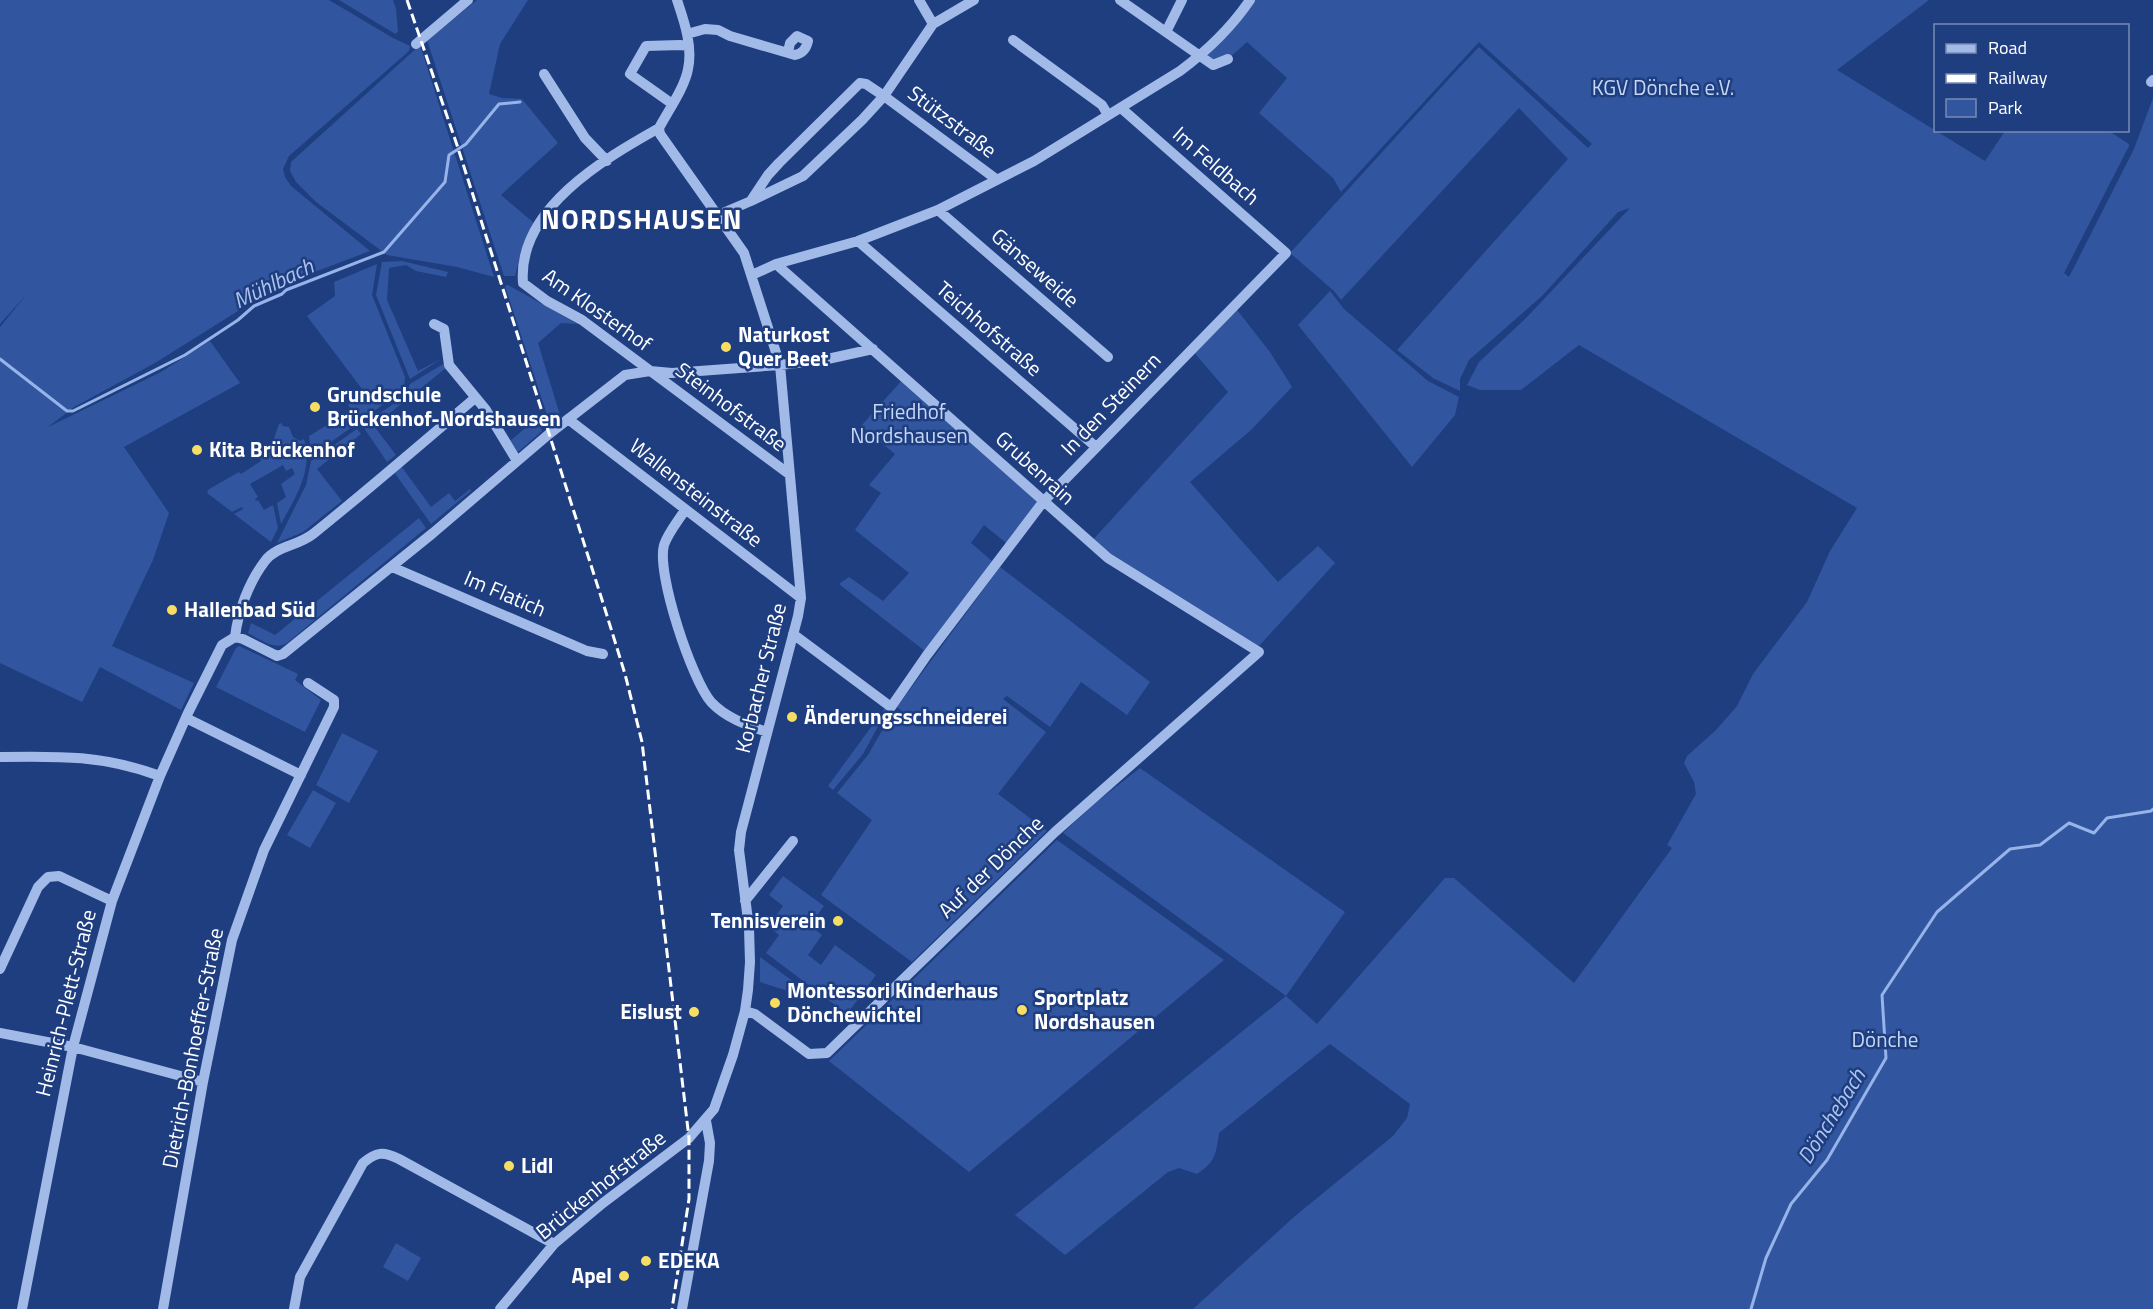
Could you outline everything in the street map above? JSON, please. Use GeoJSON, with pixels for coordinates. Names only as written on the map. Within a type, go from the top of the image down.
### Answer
{"type":"FeatureCollection","features":[{"type":"Feature","properties":{"kind":"street"},"geometry":{"type":"LineString","coordinates":[[416,44],[468,0]]}},
{"type":"Feature","properties":{"kind":"street"},"geometry":{"type":"LineString","coordinates":[[659,128],[681,89],[688,69],[689,46],[677,0]]}},
{"type":"Feature","properties":{"kind":"street"},"geometry":{"type":"LineString","coordinates":[[919,0],[933,24]]}},
{"type":"Feature","properties":{"kind":"street"},"geometry":{"type":"LineString","coordinates":[[717,215],[803,176],[884,96],[933,24],[974,0]]}},
{"type":"Feature","properties":{"kind":"street"},"geometry":{"type":"LineString","coordinates":[[1120,0],[1214,65],[1228,58]]}},
{"type":"Feature","properties":{"kind":"street"},"geometry":{"type":"LineString","coordinates":[[1166,32],[1182,0]]}},
{"type":"Feature","properties":{"kind":"street"},"geometry":{"type":"LineString","coordinates":[[752,275],[777,264],[858,241],[938,210],[1034,161],[1180,71],[1200,56],[1235,21],[1250,0]]}},
{"type":"Feature","properties":{"kind":"street"},"geometry":{"type":"LineString","coordinates":[[687,34],[705,29],[718,30],[730,36],[788,52]]}},
{"type":"Feature","properties":{"kind":"street"},"geometry":{"type":"LineString","coordinates":[[1013,40],[1102,105],[1108,115]]}},
{"type":"Feature","properties":{"kind":"street"},"geometry":{"type":"LineString","coordinates":[[672,103],[630,74],[646,46],[689,46]]}},
{"type":"Feature","properties":{"kind":"street"},"geometry":{"type":"LineString","coordinates":[[544,74],[585,138],[607,161]]}},
{"type":"Feature","properties":{"kind":"street","name":"Stützstraße"},"geometry":{"type":"LineString","coordinates":[[751,201],[773,169],[860,83],[866,84],[884,96],[996,180]]}},
{"type":"Feature","properties":{"kind":"street","name":"Im Feldbach"},"geometry":{"type":"LineString","coordinates":[[1121,108],[1286,253]]}},
{"type":"Feature","properties":{"kind":"street","name":"Am Klosterhof"},"geometry":{"type":"LineString","coordinates":[[650,371],[582,320],[547,301],[523,283],[522,269],[539,222],[575,182],[659,128]]}},
{"type":"Feature","properties":{"kind":"street","name":"Korbacher Straße"},"geometry":{"type":"LineString","coordinates":[[659,128],[660,134],[744,253],[780,365],[801,598],[741,832],[739,850],[749,928],[750,962],[745,1011],[734,1055],[714,1109],[706,1121]]}},
{"type":"Feature","properties":{"kind":"street","name":"Gänseweide"},"geometry":{"type":"LineString","coordinates":[[938,210],[1107,357]]}},
{"type":"Feature","properties":{"kind":"street","name":"Teichhofstraße"},"geometry":{"type":"LineString","coordinates":[[858,241],[1096,447]]}},
{"type":"Feature","properties":{"kind":"street","name":"In den Steinern"},"geometry":{"type":"LineString","coordinates":[[793,634],[891,707],[1043,502],[1286,253]]}},
{"type":"Feature","properties":{"kind":"street","name":"Grubenrain"},"geometry":{"type":"LineString","coordinates":[[777,264],[1108,558],[1259,652]]}},
{"type":"Feature","properties":{"kind":"street"},"geometry":{"type":"LineString","coordinates":[[434,324],[444,329],[449,365],[486,410],[517,461]]}},
{"type":"Feature","properties":{"kind":"street"},"geometry":{"type":"LineString","coordinates":[[475,398],[310,537],[273,554],[266,560],[237,617],[236,637],[277,656],[283,654],[392,567],[568,419],[626,375],[650,371],[672,373],[780,365],[823,360],[873,349]]}},
{"type":"Feature","properties":{"kind":"street","name":"Steinhofstraße"},"geometry":{"type":"LineString","coordinates":[[650,371],[789,474]]}},
{"type":"Feature","properties":{"kind":"street","name":"Wallensteinstraße"},"geometry":{"type":"LineString","coordinates":[[568,419],[801,598]]}},
{"type":"Feature","properties":{"kind":"street"},"geometry":{"type":"LineString","coordinates":[[685,510],[663,547],[663,574],[692,666],[710,701],[725,714],[746,725],[768,732]]}},
{"type":"Feature","properties":{"kind":"street","name":"Im Flatich"},"geometry":{"type":"LineString","coordinates":[[392,567],[587,651],[603,654]]}},
{"type":"Feature","properties":{"kind":"street","name":"Heinrich-Plett-Straße"},"geometry":{"type":"LineString","coordinates":[[22,1309],[73,1047],[112,901],[160,776],[186,718],[222,645],[236,637]]}},
{"type":"Feature","properties":{"kind":"street","name":"Auf der Dönche"},"geometry":{"type":"LineString","coordinates":[[745,1011],[755,1014],[809,1054],[826,1053],[1055,832],[1259,652]]}},
{"type":"Feature","properties":{"kind":"street","name":"Dietrich-Bonhoeffer-Straße"},"geometry":{"type":"LineString","coordinates":[[163,1309],[203,1082],[232,940],[264,850],[334,707],[334,700],[308,683]]}},
{"type":"Feature","properties":{"kind":"street"},"geometry":{"type":"LineString","coordinates":[[186,718],[301,775]]}},
{"type":"Feature","properties":{"kind":"street"},"geometry":{"type":"LineString","coordinates":[[0,757],[60,755],[86,757],[112,761],[160,776]]}},
{"type":"Feature","properties":{"kind":"street"},"geometry":{"type":"LineString","coordinates":[[745,901],[793,841]]}},
{"type":"Feature","properties":{"kind":"street"},"geometry":{"type":"LineString","coordinates":[[0,969],[38,887],[48,877],[59,876],[112,901]]}},
{"type":"Feature","properties":{"kind":"street"},"geometry":{"type":"LineString","coordinates":[[0,1045],[3,1034],[73,1047],[203,1082]]}},
{"type":"Feature","properties":{"kind":"street"},"geometry":{"type":"LineString","coordinates":[[682,1309],[709,1161],[710,1143],[706,1121]]}},
{"type":"Feature","properties":{"kind":"street","name":"Brückenhofstraße"},"geometry":{"type":"LineString","coordinates":[[500,1309],[554,1244],[603,1203],[677,1148],[706,1121]]}},
{"type":"Feature","properties":{"kind":"street"},"geometry":{"type":"LineString","coordinates":[[294,1309],[300,1277],[363,1163],[374,1154],[383,1152],[392,1155],[554,1244]]}},
{"type":"Feature","properties":{"kind":"street"},"geometry":{"type":"LineString","coordinates":[[686,1286],[690,1309]]}},
{"type":"Feature","properties":{"kind":"green space"},"geometry":{"type":"Polygon","coordinates":[[[0,0],[329,0],[410,46],[409,51],[289,156],[283,169],[291,186],[370,251],[278,286],[155,363],[74,407],[48,427],[161,372],[210,341],[240,383],[124,447],[169,513],[153,560],[112,646],[194,683],[181,710],[100,667],[82,702],[0,663],[0,327],[26,295],[0,324],[0,0]]]}},
{"type":"Feature","properties":{"kind":"green space"},"geometry":{"type":"Polygon","coordinates":[[[339,0],[393,0],[398,31],[396,34],[392,32],[339,0]]]}},
{"type":"Feature","properties":{"kind":"green space"},"geometry":{"type":"Polygon","coordinates":[[[477,0],[528,0],[500,44],[489,94],[502,98],[522,99],[558,143],[501,195],[534,223],[522,249],[515,276],[504,276],[427,40],[477,0]]]}},
{"type":"Feature","properties":{"kind":"green space"},"geometry":{"type":"Polygon","coordinates":[[[1250,0],[1929,0],[1837,70],[1934,130],[1934,132],[1938,132],[1985,161],[2004,132],[2111,132],[2129,144],[2064,273],[2069,277],[2134,149],[2153,98],[2153,1309],[1193,1309],[1295,1216],[1393,1136],[1407,1118],[1410,1104],[1330,1044],[1219,1133],[1214,1157],[1203,1170],[1197,1174],[1179,1168],[1168,1172],[1065,1255],[1015,1215],[1286,996],[1317,1024],[1445,878],[1454,878],[1574,983],[1672,848],[1667,845],[1696,794],[1694,782],[1684,763],[1687,756],[1716,730],[1737,706],[1753,674],[1807,602],[1830,551],[1857,508],[1579,345],[1521,390],[1480,390],[1467,385],[1479,362],[1526,318],[1630,208],[1618,212],[1543,295],[1469,360],[1460,379],[1460,391],[1433,378],[1397,350],[1568,159],[1519,108],[1341,300],[1334,291],[1290,253],[1479,47],[1588,148],[1592,144],[1479,42],[1341,192],[1333,178],[1259,113],[1287,78],[1247,42],[1228,59],[1213,65],[1200,56],[1250,0]]]}},
{"type":"Feature","properties":{"kind":"green space"},"geometry":{"type":"Polygon","coordinates":[[[420,45],[494,277],[457,267],[387,255],[316,202],[296,182],[290,171],[291,162],[420,45]]]}},
{"type":"Feature","properties":{"kind":"green space"},"geometry":{"type":"Polygon","coordinates":[[[402,261],[448,272],[446,277],[416,271],[406,265],[389,268],[387,300],[418,371],[441,359],[410,379],[376,295],[382,262],[402,261]]]}},
{"type":"Feature","properties":{"kind":"green space"},"geometry":{"type":"Polygon","coordinates":[[[377,264],[372,295],[405,377],[404,389],[360,421],[348,405],[365,393],[307,316],[335,296],[334,282],[377,264]]]}},
{"type":"Feature","properties":{"kind":"green space"},"geometry":{"type":"Polygon","coordinates":[[[508,285],[578,324],[561,323],[538,343],[560,415],[550,424],[505,286],[508,285]]]}},
{"type":"Feature","properties":{"kind":"green space"},"geometry":{"type":"Polygon","coordinates":[[[1330,291],[1344,309],[1428,381],[1459,397],[1455,415],[1412,467],[1298,325],[1330,291]]]}},
{"type":"Feature","properties":{"kind":"green space"},"geometry":{"type":"Polygon","coordinates":[[[1234,306],[1270,352],[1292,387],[1251,430],[1190,482],[1278,582],[1318,546],[1335,563],[1259,646],[1090,543],[1228,392],[1191,349],[1234,306]]]}},
{"type":"Feature","properties":{"kind":"green space"},"geometry":{"type":"Polygon","coordinates":[[[443,364],[446,368],[374,426],[396,455],[387,462],[362,425],[405,396],[410,384],[443,364]]]}},
{"type":"Feature","properties":{"kind":"green space","name":"Friedhof Nordshausen"},"geometry":{"type":"Polygon","coordinates":[[[904,378],[1043,502],[1006,543],[984,525],[971,543],[992,561],[926,652],[839,584],[849,577],[883,601],[909,573],[855,530],[881,493],[869,485],[895,454],[861,426],[904,378]]]}},
{"type":"Feature","properties":{"kind":"green space"},"geometry":{"type":"Polygon","coordinates":[[[347,413],[355,425],[311,456],[309,436],[347,413]]]}},
{"type":"Feature","properties":{"kind":"green space"},"geometry":{"type":"Polygon","coordinates":[[[536,419],[542,431],[518,452],[516,451],[510,441],[536,419]]]}},
{"type":"Feature","properties":{"kind":"green space"},"geometry":{"type":"Polygon","coordinates":[[[281,423],[289,427],[293,437],[300,441],[304,439],[307,461],[301,483],[281,524],[277,503],[286,497],[281,484],[295,474],[292,468],[286,471],[283,465],[250,484],[258,497],[256,501],[258,500],[264,510],[273,505],[278,528],[271,542],[234,514],[243,509],[242,507],[232,512],[207,493],[209,489],[239,472],[241,474],[261,461],[260,458],[269,453],[281,423]]]}},
{"type":"Feature","properties":{"kind":"green space"},"geometry":{"type":"Polygon","coordinates":[[[357,429],[361,434],[317,469],[342,501],[303,532],[277,543],[306,485],[311,461],[357,429]]]}},
{"type":"Feature","properties":{"kind":"green space"},"geometry":{"type":"Polygon","coordinates":[[[401,466],[431,507],[449,493],[455,501],[470,489],[471,491],[431,524],[394,472],[401,466]]]}},
{"type":"Feature","properties":{"kind":"green space"},"geometry":{"type":"Polygon","coordinates":[[[419,518],[426,528],[287,643],[272,645],[248,633],[251,623],[275,635],[419,518]]]}},
{"type":"Feature","properties":{"kind":"green space"},"geometry":{"type":"Polygon","coordinates":[[[1000,567],[1150,682],[1127,715],[1081,682],[1050,727],[1007,696],[1003,699],[1046,732],[998,794],[1047,831],[912,962],[821,895],[872,820],[837,793],[868,755],[892,713],[904,722],[908,716],[897,707],[1000,567]]]}},
{"type":"Feature","properties":{"kind":"green space"},"geometry":{"type":"Polygon","coordinates":[[[239,646],[298,674],[295,680],[321,700],[305,732],[216,687],[239,646]]]}},
{"type":"Feature","properties":{"kind":"green space"},"geometry":{"type":"Polygon","coordinates":[[[885,708],[887,710],[863,754],[833,790],[828,786],[885,708]]]}},
{"type":"Feature","properties":{"kind":"green space"},"geometry":{"type":"Polygon","coordinates":[[[342,733],[378,751],[349,803],[316,785],[342,733]]]}},
{"type":"Feature","properties":{"kind":"green space"},"geometry":{"type":"Polygon","coordinates":[[[1140,768],[1345,912],[1286,996],[1063,833],[1094,804],[1140,768]]]}},
{"type":"Feature","properties":{"kind":"green space"},"geometry":{"type":"Polygon","coordinates":[[[313,790],[336,803],[310,848],[287,835],[313,790]]]}},
{"type":"Feature","properties":{"kind":"green space","name":"Sportplatz Nordshausen"},"geometry":{"type":"Polygon","coordinates":[[[1057,840],[1224,960],[969,1172],[829,1061],[1057,840]]]}},
{"type":"Feature","properties":{"kind":"green space"},"geometry":{"type":"Polygon","coordinates":[[[783,876],[824,906],[810,925],[822,935],[808,955],[821,965],[835,945],[876,975],[847,1014],[766,953],[779,935],[768,926],[783,906],[769,895],[783,876]]]}},
{"type":"Feature","properties":{"kind":"green space"},"geometry":{"type":"Polygon","coordinates":[[[760,957],[794,982],[788,991],[760,982],[760,957]]]}},
{"type":"Feature","properties":{"kind":"green space"},"geometry":{"type":"Polygon","coordinates":[[[396,1243],[421,1258],[408,1281],[383,1267],[396,1243]]]}},
{"type":"Feature","properties":{"kind":"waterway","name":"Mühlbach"},"geometry":{"type":"LineString","coordinates":[[0,359],[67,411],[73,411],[185,355],[238,320],[254,306],[286,290],[384,252],[445,182],[449,155],[466,144],[499,104],[520,102]]}},
{"type":"Feature","properties":{"kind":"waterway","name":"Dönchebach"},"geometry":{"type":"LineString","coordinates":[[1751,1309],[1766,1258],[1791,1204],[1827,1160],[1886,1058],[1882,995],[1937,912],[2010,849],[2040,845],[2069,823],[2094,833],[2107,818],[2153,809]]}},
{"type":"Feature","properties":{"kind":"railway"},"geometry":{"type":"LineString","coordinates":[[407,0],[457,145],[604,606],[625,674],[642,742],[689,1138],[689,1199],[672,1309]]}},
{"type":"Feature","properties":{"kind":"place","name":"Naturkost Quer Beet"},"geometry":{"type":"Point","coordinates":[726,347]}},
{"type":"Feature","properties":{"kind":"place","name":"Grundschule Brückenhof-Nordshausen"},"geometry":{"type":"Point","coordinates":[315,407]}},
{"type":"Feature","properties":{"kind":"place","name":"Kita Brückenhof"},"geometry":{"type":"Point","coordinates":[197,450]}},
{"type":"Feature","properties":{"kind":"place","name":"Hallenbad Süd"},"geometry":{"type":"Point","coordinates":[172,610]}},
{"type":"Feature","properties":{"kind":"place","name":"Änderungsschneiderei"},"geometry":{"type":"Point","coordinates":[792,717]}},
{"type":"Feature","properties":{"kind":"place","name":"Tennisverein"},"geometry":{"type":"Point","coordinates":[838,921]}},
{"type":"Feature","properties":{"kind":"place","name":"Montessori Kinderhaus Dönchewichtel"},"geometry":{"type":"Point","coordinates":[775,1003]}},
{"type":"Feature","properties":{"kind":"place","name":"Sportplatz Nordshausen"},"geometry":{"type":"Point","coordinates":[1022,1010]}},
{"type":"Feature","properties":{"kind":"place","name":"Eislust"},"geometry":{"type":"Point","coordinates":[694,1012]}},
{"type":"Feature","properties":{"kind":"place","name":"Lidl"},"geometry":{"type":"Point","coordinates":[509,1166]}},
{"type":"Feature","properties":{"kind":"place","name":"EDEKA"},"geometry":{"type":"Point","coordinates":[646,1261]}},
{"type":"Feature","properties":{"kind":"place","name":"Apel"},"geometry":{"type":"Point","coordinates":[624,1276]}},
{"type":"Feature","properties":{"kind":"district","name":"NORDSHAUSEN"},"geometry":{"type":"Point","coordinates":[642,220]}},
{"type":"Feature","properties":{"kind":"park label","name":"KGV Dönche e.V."},"geometry":{"type":"Point","coordinates":[1663,88]}},
{"type":"Feature","properties":{"kind":"park label","name":"Dönche"},"geometry":{"type":"Point","coordinates":[1885,1040]}}]}
